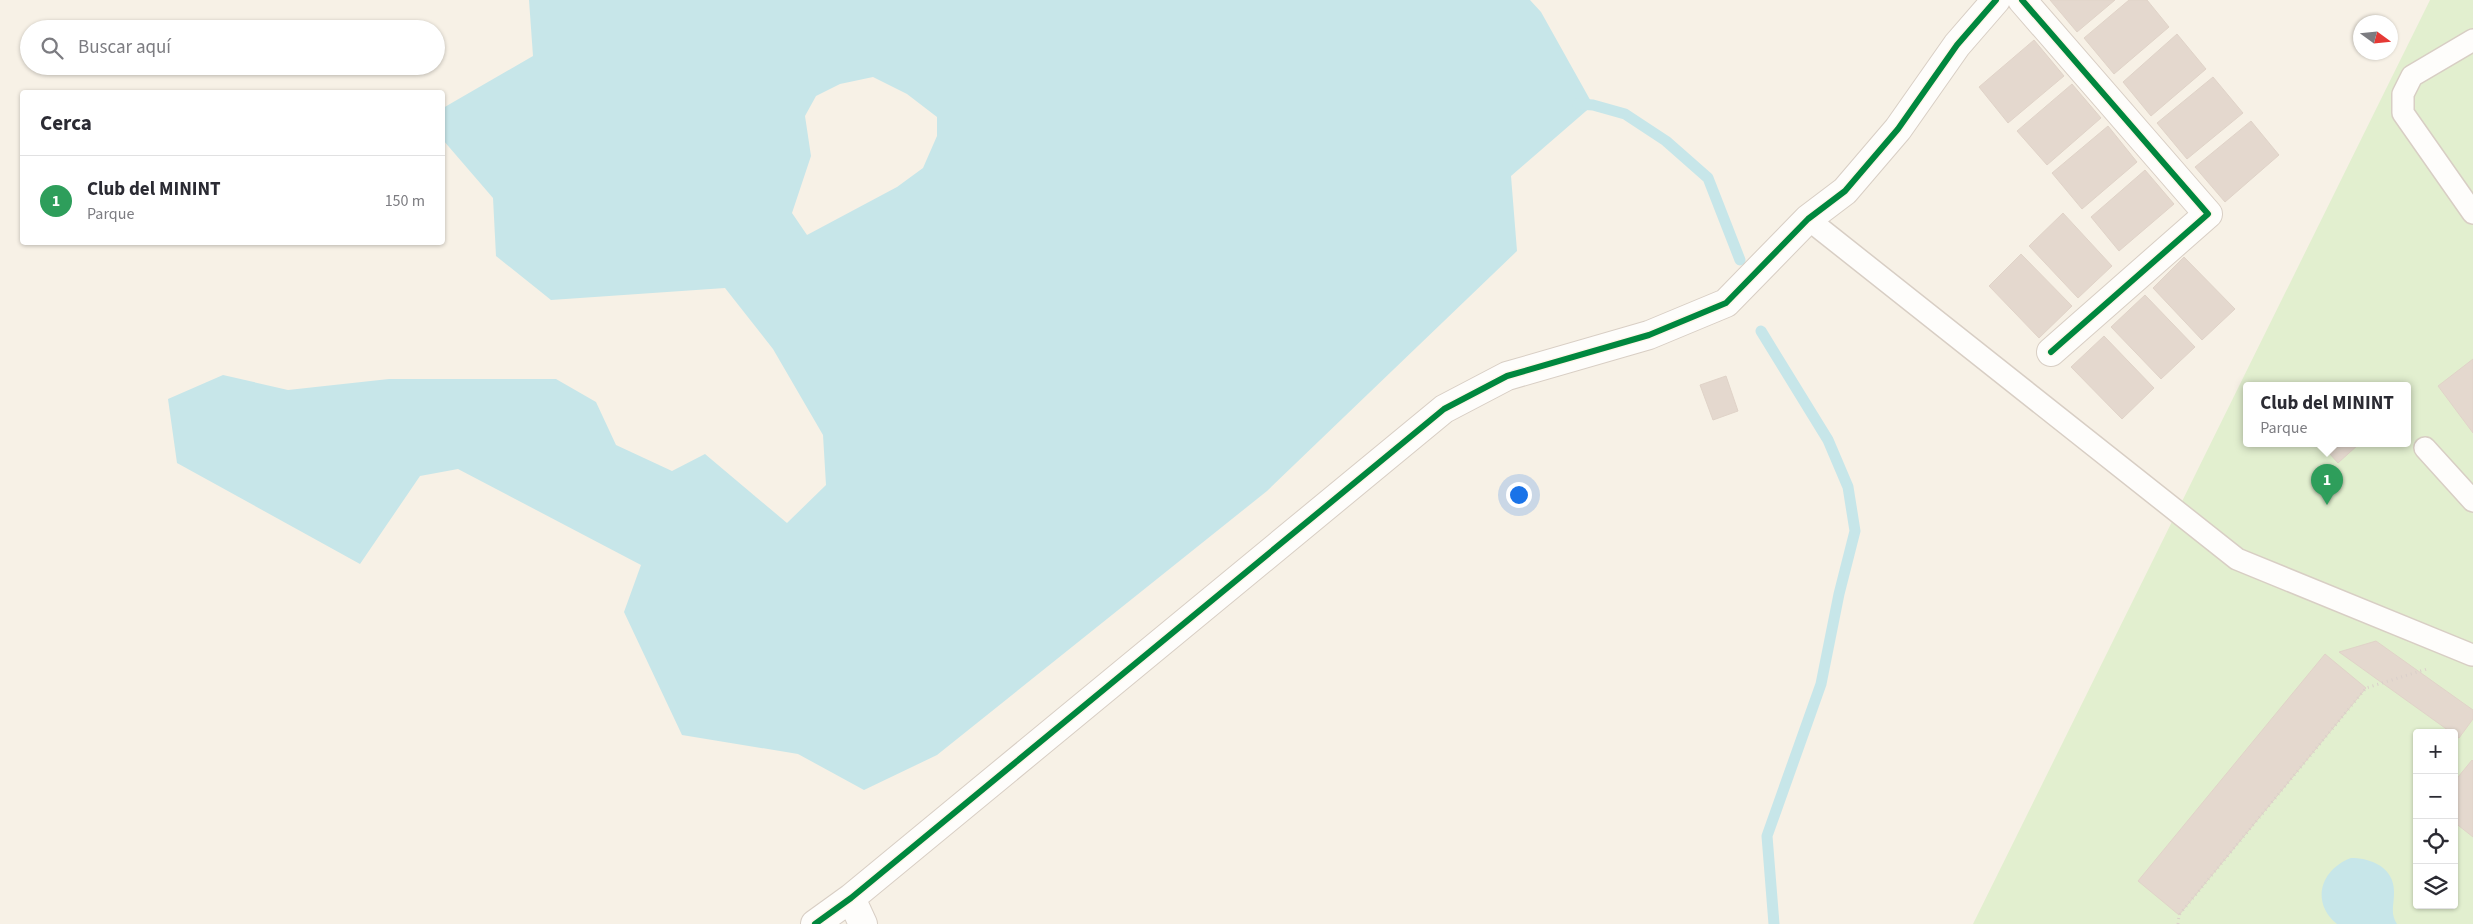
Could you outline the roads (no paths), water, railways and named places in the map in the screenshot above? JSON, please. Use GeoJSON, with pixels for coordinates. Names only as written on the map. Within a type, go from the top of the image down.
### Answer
{"type":"FeatureCollection","features":[{"type":"Feature","properties":{"kind":"street"},"geometry":{"type":"LineString","coordinates":[[816,924],[852,898],[1444,409],[1507,376],[1649,335],[1726,303],[1808,219],[1845,191],[1898,129],[1957,45],[1996,0]]}},
{"type":"Feature","properties":{"kind":"street"},"geometry":{"type":"LineString","coordinates":[[2022,0],[2208,214],[2051,352]]}},
{"type":"Feature","properties":{"kind":"street"},"geometry":{"type":"LineString","coordinates":[[852,898],[863,924]]}},
{"type":"Feature","properties":{"kind":"lane"},"geometry":{"type":"LineString","coordinates":[[2473,40],[2412,76],[2403,94],[2403,113],[2473,213]]}},
{"type":"Feature","properties":{"kind":"lane"},"geometry":{"type":"LineString","coordinates":[[1808,219],[2237,559],[2473,655]]}},
{"type":"Feature","properties":{"kind":"lane"},"geometry":{"type":"LineString","coordinates":[[2425,448],[2473,501]]}},
{"type":"Feature","properties":{"kind":"water"},"geometry":{"type":"Polygon","coordinates":[[[529,0],[1530,0],[1541,12],[1593,105],[1511,176],[1517,251],[1267,491],[937,755],[864,790],[798,754],[682,735],[624,612],[641,565],[458,469],[420,476],[360,564],[177,463],[168,399],[223,375],[288,390],[389,379],[556,379],[596,402],[616,445],[672,471],[705,454],[787,523],[826,485],[823,435],[773,349],[725,288],[551,300],[496,256],[493,198],[445,142],[445,107],[533,56],[529,0]],[[873,77],[840,84],[816,96],[805,116],[811,156],[792,213],[807,235],[897,187],[923,168],[937,136],[937,117],[907,94],[873,77]]]}},
{"type":"Feature","properties":{"kind":"water"},"geometry":{"type":"Polygon","coordinates":[[[2351,858],[2367,860],[2387,871],[2393,885],[2393,913],[2397,924],[2337,924],[2329,915],[2324,906],[2322,896],[2326,878],[2332,870],[2351,858]]]}},
{"type":"Feature","properties":{"kind":"waterway"},"geometry":{"type":"LineString","coordinates":[[1578,104],[1593,105],[1625,114],[1666,141],[1708,178],[1740,260]]}},
{"type":"Feature","properties":{"kind":"waterway"},"geometry":{"type":"LineString","coordinates":[[1761,331],[1828,440],[1848,487],[1855,531],[1839,594],[1821,684],[1767,836],[1774,924]]}},
{"type":"Feature","properties":{"kind":"place","name":"Club del MININT"},"geometry":{"type":"Point","coordinates":[2327,505]}}]}
